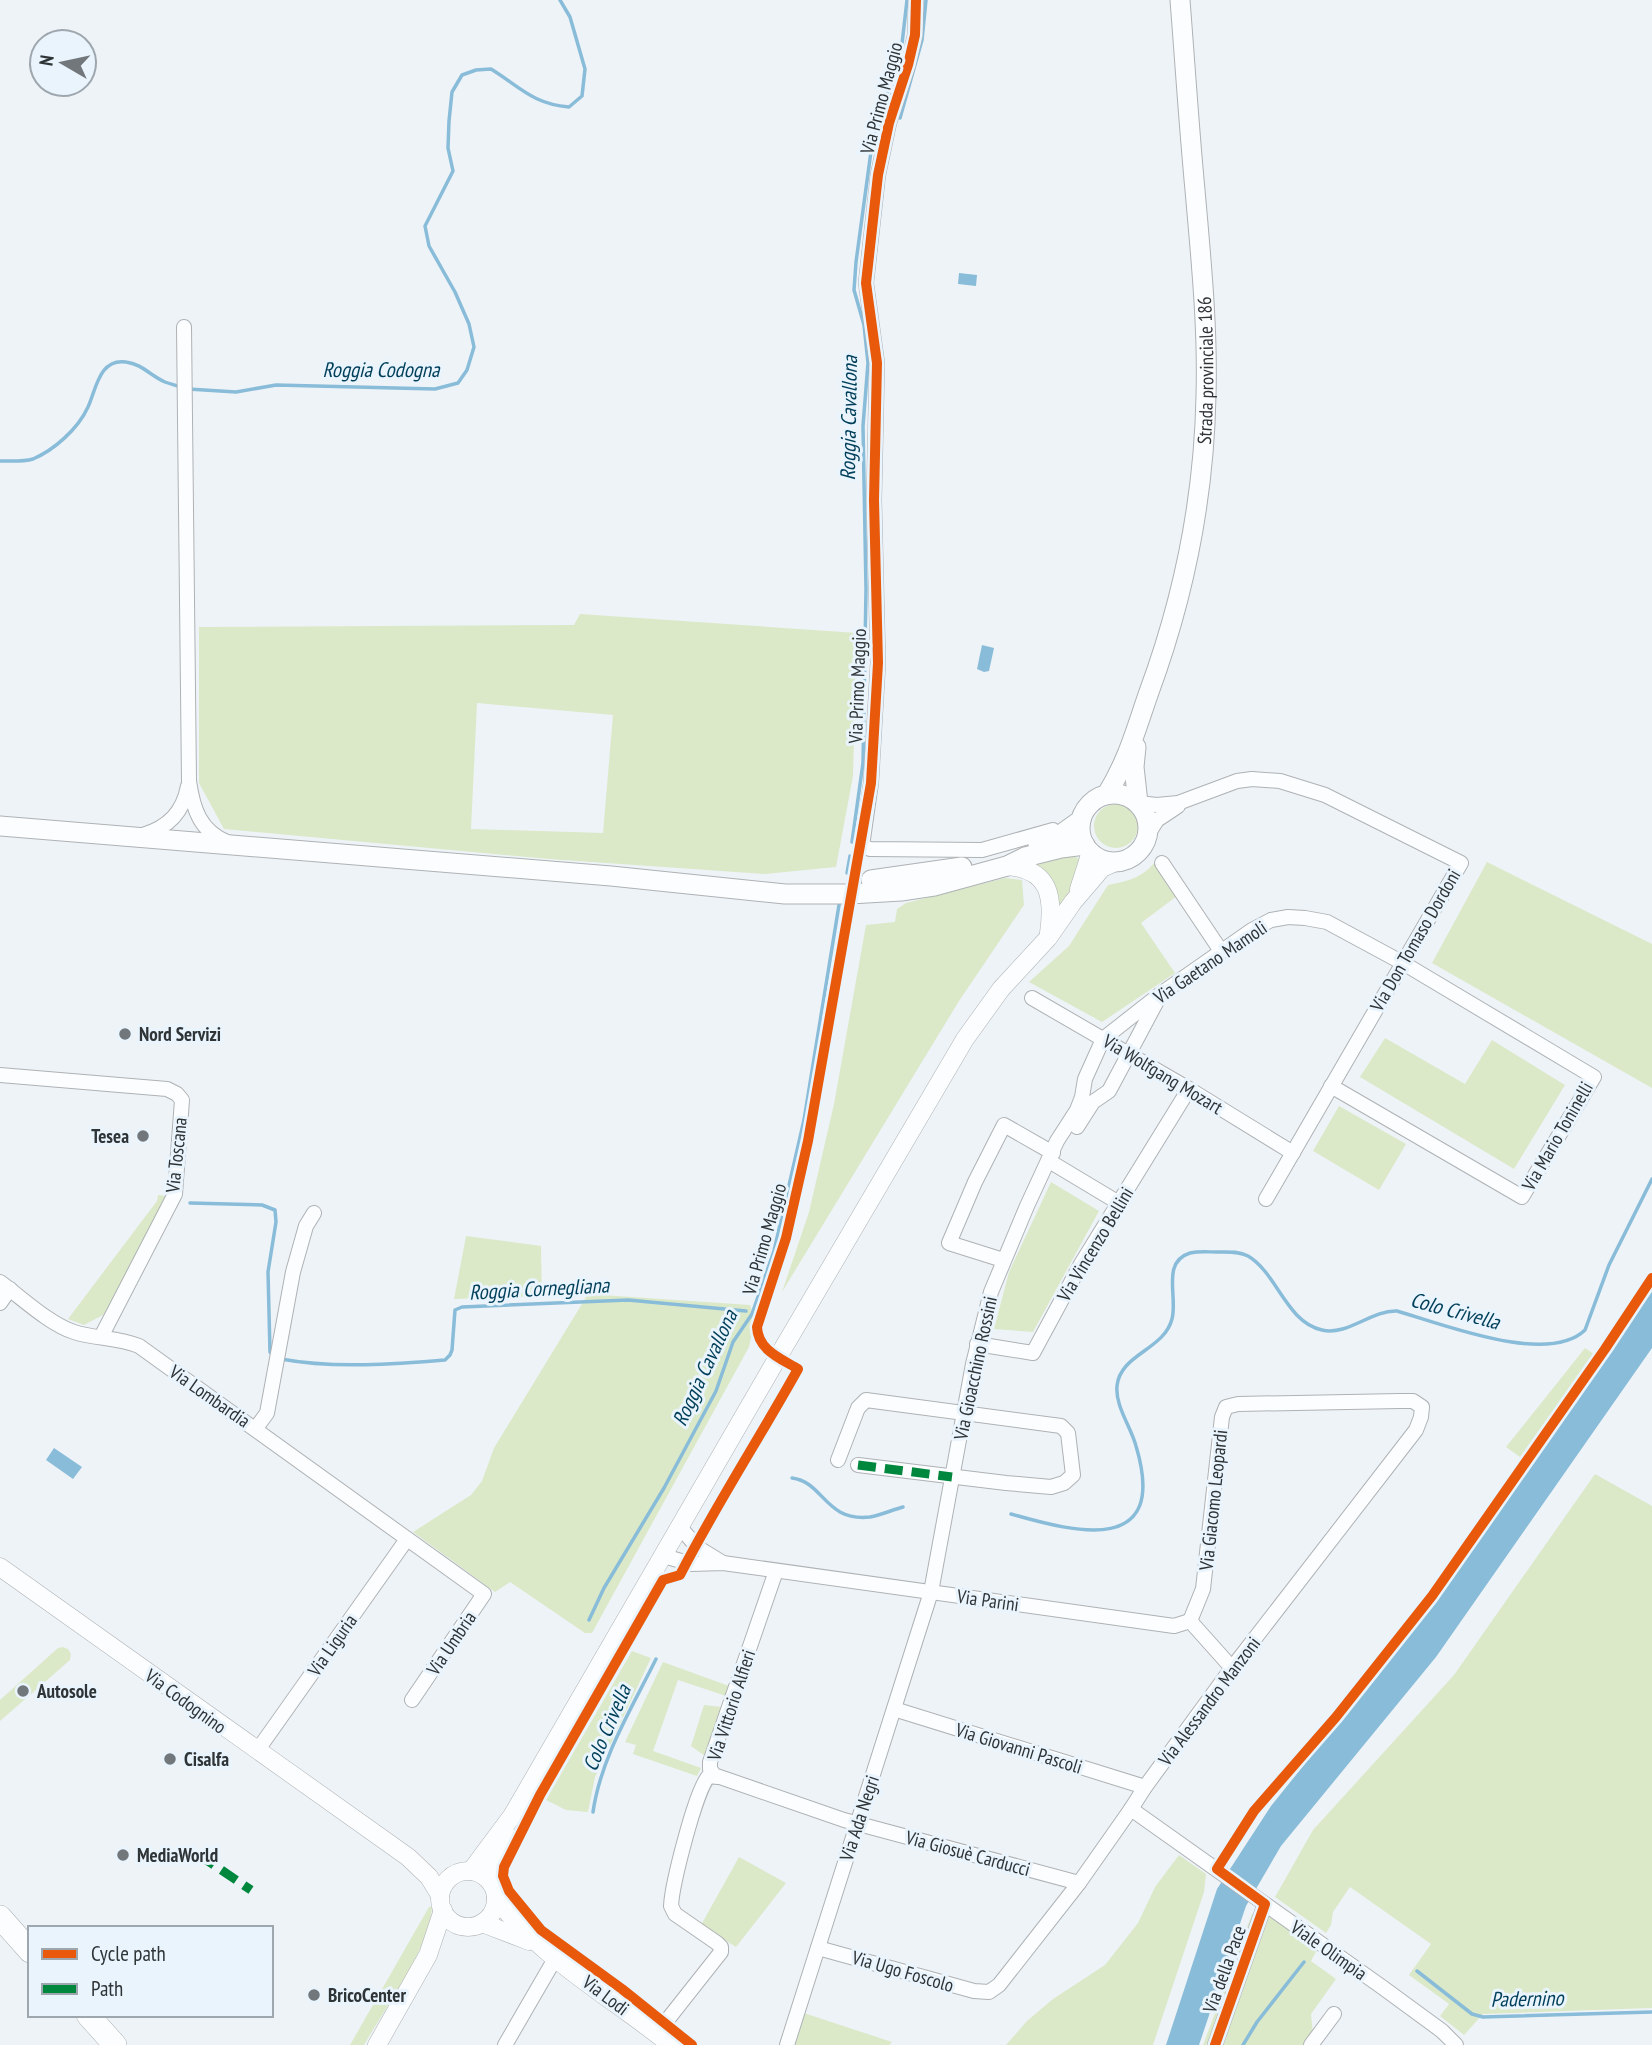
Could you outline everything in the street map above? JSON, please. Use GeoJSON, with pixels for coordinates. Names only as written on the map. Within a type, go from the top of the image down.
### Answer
{"type":"FeatureCollection","features":[{"type":"Feature","properties":{"kind":"main road","name":"Strada provinciale 186"},"geometry":{"type":"LineString","coordinates":[[1137,732],[1171,627],[1186,569],[1198,499],[1205,427],[1204,303],[1180,0]]}},
{"type":"Feature","properties":{"kind":"main road"},"geometry":{"type":"LineString","coordinates":[[1107,794],[1121,772],[1137,732]]}},
{"type":"Feature","properties":{"kind":"main road"},"geometry":{"type":"LineString","coordinates":[[1076,823],[1088,849],[1102,860],[1115,862],[1135,855],[1142,846],[1147,836],[1147,819],[1138,803],[1134,767],[1137,732]]}},
{"type":"Feature","properties":{"kind":"main road"},"geometry":{"type":"LineString","coordinates":[[726,887],[853,882],[951,869],[1023,851],[1060,835],[1076,823],[1096,799],[1107,794],[1124,795],[1138,803]]}},
{"type":"Feature","properties":{"kind":"main road"},"geometry":{"type":"LineString","coordinates":[[0,826],[785,894],[901,891],[963,879],[1007,866],[1025,857],[1061,848],[1088,849]]}},
{"type":"Feature","properties":{"kind":"main road"},"geometry":{"type":"LineString","coordinates":[[0,1917],[28,1949]]}},
{"type":"Feature","properties":{"kind":"main road"},"geometry":{"type":"LineString","coordinates":[[90,2017],[115,2045]]}},
{"type":"Feature","properties":{"kind":"street","name":"Via Primo Maggio"},"geometry":{"type":"LineString","coordinates":[[916,0],[915,35],[889,123],[878,175],[866,284],[877,363],[874,500],[878,663],[872,783],[862,846],[870,849],[982,850],[1076,823]]}},
{"type":"Feature","properties":{"kind":"street"},"geometry":{"type":"LineString","coordinates":[[184,327],[189,781],[193,804],[201,823],[219,839],[236,846]]}},
{"type":"Feature","properties":{"kind":"street","name":"Via Don Tomaso Dordoni"},"geometry":{"type":"LineString","coordinates":[[1138,803],[1157,805],[1188,799],[1237,781],[1266,779],[1294,784],[1325,795],[1461,863],[1266,1199]]}},
{"type":"Feature","properties":{"kind":"street"},"geometry":{"type":"LineString","coordinates":[[135,837],[160,830],[172,820],[180,810],[189,781]]}},
{"type":"Feature","properties":{"kind":"street","name":"Via Don Tomaso Dordoni"},"geometry":{"type":"LineString","coordinates":[[1147,836],[1164,814],[1188,799]]}},
{"type":"Feature","properties":{"kind":"street"},"geometry":{"type":"LineString","coordinates":[[1073,902],[1088,849]]}},
{"type":"Feature","properties":{"kind":"street"},"geometry":{"type":"LineString","coordinates":[[377,2045],[428,1955],[443,1886],[464,1872],[512,1816],[965,1039],[1001,989],[1048,938],[1073,902],[1102,869],[1115,862]]}},
{"type":"Feature","properties":{"kind":"street"},"geometry":{"type":"LineString","coordinates":[[1162,863],[1221,950]]}},
{"type":"Feature","properties":{"kind":"street"},"geometry":{"type":"LineString","coordinates":[[1007,866],[1022,867],[1033,872],[1048,892],[1053,908],[1048,938]]}},
{"type":"Feature","properties":{"kind":"street","name":"Via Gaetano Mamoli"},"geometry":{"type":"LineString","coordinates":[[1103,1039],[1221,950],[1271,920],[1288,917],[1327,922],[1403,963]]}},
{"type":"Feature","properties":{"kind":"street","name":"Via Mario Toninelli"},"geometry":{"type":"LineString","coordinates":[[1331,1086],[1522,1196],[1594,1077],[1403,963]]}},
{"type":"Feature","properties":{"kind":"street","name":"Via Gioacchino Rossini"},"geometry":{"type":"LineString","coordinates":[[1051,1157],[1064,1146],[1093,1102],[1109,1091],[1159,995]]}},
{"type":"Feature","properties":{"kind":"street","name":"Via Wolfgang Mozart"},"geometry":{"type":"LineString","coordinates":[[1032,998],[1293,1153]]}},
{"type":"Feature","properties":{"kind":"street","name":"Via Gioacchino Rossini"},"geometry":{"type":"LineString","coordinates":[[931,1592],[977,1344],[991,1292],[1051,1157],[1077,1110],[1085,1079],[1103,1039]]}},
{"type":"Feature","properties":{"kind":"street","name":"Via Toscana"},"geometry":{"type":"LineString","coordinates":[[0,1075],[167,1089],[182,1100],[175,1194],[101,1337]]}},
{"type":"Feature","properties":{"kind":"street","name":"Via Vincenzo Bellini"},"geometry":{"type":"LineString","coordinates":[[977,1344],[1033,1353],[1081,1264],[1189,1089]]}},
{"type":"Feature","properties":{"kind":"street"},"geometry":{"type":"LineString","coordinates":[[1003,1261],[948,1243],[1004,1125],[1119,1203]]}},
{"type":"Feature","properties":{"kind":"street"},"geometry":{"type":"LineString","coordinates":[[256,1428],[264,1419],[270,1405],[293,1272],[306,1226],[314,1213]]}},
{"type":"Feature","properties":{"kind":"street"},"geometry":{"type":"LineString","coordinates":[[0,1303],[5,1285]]}},
{"type":"Feature","properties":{"kind":"street","name":"Via Lombardia"},"geometry":{"type":"LineString","coordinates":[[5,1285],[63,1327],[139,1346],[407,1539]]}},
{"type":"Feature","properties":{"kind":"street"},"geometry":{"type":"LineString","coordinates":[[838,1460],[858,1408],[866,1400],[1061,1426],[1068,1433],[1073,1475],[1064,1483],[1051,1486],[858,1465]]}},
{"type":"Feature","properties":{"kind":"street","name":"Via Giacomo Leopardi"},"geometry":{"type":"LineString","coordinates":[[1190,1621],[1203,1589],[1222,1417],[1226,1407],[1238,1404],[1413,1401],[1422,1407]]}},
{"type":"Feature","properties":{"kind":"street","name":"Via Alessandro Manzoni"},"geometry":{"type":"LineString","coordinates":[[989,1992],[999,1985],[1079,1883],[1145,1787],[1233,1668],[1416,1430],[1422,1407]]}},
{"type":"Feature","properties":{"kind":"street","name":"Via Parini"},"geometry":{"type":"LineString","coordinates":[[680,1527],[697,1546],[723,1563]]}},
{"type":"Feature","properties":{"kind":"street","name":"Via Umbria"},"geometry":{"type":"LineString","coordinates":[[407,1539],[484,1594],[412,1700]]}},
{"type":"Feature","properties":{"kind":"street","name":"Via Liguria"},"geometry":{"type":"LineString","coordinates":[[257,1751],[407,1539]]}},
{"type":"Feature","properties":{"kind":"street","name":"Via Parini"},"geometry":{"type":"LineString","coordinates":[[664,1556],[691,1564],[723,1563],[1174,1626],[1190,1621]]}},
{"type":"Feature","properties":{"kind":"street","name":"Via Codognino"},"geometry":{"type":"LineString","coordinates":[[0,1567],[408,1857],[429,1877],[441,1903]]}},
{"type":"Feature","properties":{"kind":"street","name":"Via Vittorio Alfieri"},"geometry":{"type":"LineString","coordinates":[[776,1571],[710,1762],[710,1769],[718,1777],[856,1824]]}},
{"type":"Feature","properties":{"kind":"street","name":"Via Ada Negri"},"geometry":{"type":"LineString","coordinates":[[787,2045],[931,1592]]}},
{"type":"Feature","properties":{"kind":"street"},"geometry":{"type":"LineString","coordinates":[[1190,1621],[1233,1668]]}},
{"type":"Feature","properties":{"kind":"street","name":"Via Giovanni Pascoli"},"geometry":{"type":"LineString","coordinates":[[894,1709],[1145,1787]]}},
{"type":"Feature","properties":{"kind":"street"},"geometry":{"type":"LineString","coordinates":[[657,2033],[721,1952],[717,1943],[675,1914],[671,1906],[684,1846],[702,1785],[706,1778],[718,1777]]}},
{"type":"Feature","properties":{"kind":"street","name":"Viale Olimpia"},"geometry":{"type":"LineString","coordinates":[[1131,1809],[1442,2031],[1456,2045]]}},
{"type":"Feature","properties":{"kind":"street"},"geometry":{"type":"LineString","coordinates":[[428,1955],[449,1937],[475,1925],[492,1913],[496,1898],[489,1880],[512,1816]]}},
{"type":"Feature","properties":{"kind":"street","name":"Via Giosuè Carducci"},"geometry":{"type":"LineString","coordinates":[[856,1824],[1079,1883]]}},
{"type":"Feature","properties":{"kind":"street","name":"Via Codognino"},"geometry":{"type":"LineString","coordinates":[[408,1857],[464,1872]]}},
{"type":"Feature","properties":{"kind":"street"},"geometry":{"type":"LineString","coordinates":[[464,1872],[489,1880]]}},
{"type":"Feature","properties":{"kind":"street","name":"Via Lodi"},"geometry":{"type":"LineString","coordinates":[[496,1898],[511,1919],[549,1952],[671,2045]]}},
{"type":"Feature","properties":{"kind":"street","name":"Via della Pace"},"geometry":{"type":"LineString","coordinates":[[1215,2045],[1263,1902]]}},
{"type":"Feature","properties":{"kind":"street"},"geometry":{"type":"LineString","coordinates":[[441,1903],[453,1922],[475,1925]]}},
{"type":"Feature","properties":{"kind":"street","name":"Via Lodi"},"geometry":{"type":"LineString","coordinates":[[475,1925],[549,1952]]}},
{"type":"Feature","properties":{"kind":"street","name":"Via Ugo Foscolo"},"geometry":{"type":"LineString","coordinates":[[818,1948],[974,1991],[989,1992]]}},
{"type":"Feature","properties":{"kind":"street"},"geometry":{"type":"LineString","coordinates":[[505,2045],[549,1952]]}},
{"type":"Feature","properties":{"kind":"street"},"geometry":{"type":"LineString","coordinates":[[1311,2045],[1334,2014]]}},
{"type":"Feature","properties":{"kind":"green space"},"geometry":{"type":"Polygon","coordinates":[[[580,614],[857,633],[853,776],[836,867],[765,874],[549,859],[224,829],[199,783],[199,627],[574,625],[580,614]],[[477,703],[471,829],[603,833],[613,715],[477,703]]]}},
{"type":"Feature","properties":{"kind":"green space"},"geometry":{"type":"Polygon","coordinates":[[[1116,804],[1125,805],[1132,810],[1137,817],[1137,835],[1132,842],[1125,847],[1116,848],[1107,847],[1100,842],[1095,835],[1094,826],[1095,817],[1100,810],[1107,805],[1116,804]]]}},
{"type":"Feature","properties":{"kind":"green space"},"geometry":{"type":"Polygon","coordinates":[[[1061,852],[1081,859],[1080,874],[1057,911],[1033,860],[1061,852]]]}},
{"type":"Feature","properties":{"kind":"green space"},"geometry":{"type":"Polygon","coordinates":[[[1155,862],[1177,896],[1141,923],[1175,973],[1102,1022],[1029,982],[1069,946],[1108,885],[1134,878],[1155,862]]]}},
{"type":"Feature","properties":{"kind":"green space"},"geometry":{"type":"Polygon","coordinates":[[[1487,862],[1652,944],[1652,1088],[1432,963],[1487,862]]]}},
{"type":"Feature","properties":{"kind":"green space"},"geometry":{"type":"Polygon","coordinates":[[[1005,878],[1022,880],[1024,905],[959,1001],[782,1292],[809,1212],[834,1104],[866,925],[895,922],[897,909],[906,903],[1005,878]]]}},
{"type":"Feature","properties":{"kind":"green space"},"geometry":{"type":"Polygon","coordinates":[[[1385,1038],[1465,1084],[1492,1040],[1565,1085],[1514,1169],[1360,1077],[1385,1038]]]}},
{"type":"Feature","properties":{"kind":"green space"},"geometry":{"type":"Polygon","coordinates":[[[1339,1106],[1406,1144],[1379,1190],[1313,1151],[1339,1106]]]}},
{"type":"Feature","properties":{"kind":"green space"},"geometry":{"type":"Polygon","coordinates":[[[1051,1182],[1099,1211],[1033,1332],[994,1329],[1009,1272],[1051,1182]]]}},
{"type":"Feature","properties":{"kind":"green space"},"geometry":{"type":"Polygon","coordinates":[[[158,1195],[166,1198],[107,1310],[84,1325],[68,1319],[157,1201],[158,1195]]]}},
{"type":"Feature","properties":{"kind":"green space"},"geometry":{"type":"Polygon","coordinates":[[[466,1236],[541,1246],[542,1296],[454,1299],[466,1236]]]}},
{"type":"Feature","properties":{"kind":"green space"},"geometry":{"type":"Polygon","coordinates":[[[588,1294],[750,1305],[755,1320],[749,1347],[592,1633],[585,1633],[510,1582],[495,1592],[413,1532],[471,1495],[482,1481],[494,1448],[588,1294]]]}},
{"type":"Feature","properties":{"kind":"green space"},"geometry":{"type":"Polygon","coordinates":[[[1585,1348],[1594,1354],[1520,1457],[1506,1447],[1585,1348]]]}},
{"type":"Feature","properties":{"kind":"green space"},"geometry":{"type":"Polygon","coordinates":[[[1595,1474],[1652,1506],[1652,2008],[1483,2014],[1464,2035],[1440,2016],[1449,2004],[1409,1975],[1431,1944],[1350,1887],[1333,1912],[1331,1925],[1326,1933],[1275,1897],[1313,1830],[1454,1675],[1595,1474]]]}},
{"type":"Feature","properties":{"kind":"green space"},"geometry":{"type":"Polygon","coordinates":[[[63,1647],[71,1654],[70,1660],[0,1721],[0,1700],[58,1648],[63,1647]]]}},
{"type":"Feature","properties":{"kind":"green space"},"geometry":{"type":"Polygon","coordinates":[[[632,1651],[651,1658],[595,1777],[588,1812],[566,1810],[546,1800],[632,1651]]]}},
{"type":"Feature","properties":{"kind":"green space"},"geometry":{"type":"Polygon","coordinates":[[[663,1662],[729,1686],[726,1696],[678,1680],[653,1751],[701,1768],[697,1776],[633,1754],[636,1745],[625,1742],[663,1662]]]}},
{"type":"Feature","properties":{"kind":"green space"},"geometry":{"type":"Polygon","coordinates":[[[704,1705],[722,1707],[705,1756],[691,1746],[704,1705]]]}},
{"type":"Feature","properties":{"kind":"green space"},"geometry":{"type":"Polygon","coordinates":[[[1179,1855],[1206,1874],[1204,1892],[1153,2045],[1006,2045],[1027,2021],[1053,1999],[1105,1965],[1138,1923],[1155,1887],[1179,1855]]]}},
{"type":"Feature","properties":{"kind":"green space"},"geometry":{"type":"Polygon","coordinates":[[[739,1857],[786,1883],[736,1947],[701,1925],[739,1857]]]}},
{"type":"Feature","properties":{"kind":"green space"},"geometry":{"type":"Polygon","coordinates":[[[429,1907],[432,1907],[430,1922],[424,1940],[405,1977],[364,2045],[350,2045],[429,1907]]]}},
{"type":"Feature","properties":{"kind":"green space"},"geometry":{"type":"Polygon","coordinates":[[[1267,1913],[1317,1950],[1311,1961],[1336,1979],[1311,2014],[1313,2034],[1304,2045],[1203,2045],[1252,1914],[1267,1913]]]}},
{"type":"Feature","properties":{"kind":"green space"},"geometry":{"type":"Polygon","coordinates":[[[804,2013],[892,2042],[889,2045],[794,2045],[804,2013]]]}},
{"type":"Feature","properties":{"kind":"water"},"geometry":{"type":"Polygon","coordinates":[[[959,273],[977,275],[976,286],[958,284],[959,273]]]}},
{"type":"Feature","properties":{"kind":"water"},"geometry":{"type":"Polygon","coordinates":[[[982,645],[994,648],[989,671],[984,672],[977,669],[982,645]]]}},
{"type":"Feature","properties":{"kind":"water"},"geometry":{"type":"Polygon","coordinates":[[[1652,1291],[1652,1348],[1436,1657],[1281,1846],[1246,1906],[1199,2045],[1166,2045],[1217,1889],[1271,1806],[1443,1592],[1652,1291]]]}},
{"type":"Feature","properties":{"kind":"water"},"geometry":{"type":"Polygon","coordinates":[[[54,1448],[82,1467],[73,1479],[46,1460],[54,1448]]]}},
{"type":"Feature","properties":{"kind":"waterway","name":"Roggia Codogna"},"geometry":{"type":"LineString","coordinates":[[188,389],[236,392],[276,385],[435,389],[458,383],[467,370],[474,347],[469,324],[455,292],[429,246],[425,226],[453,171],[448,148],[452,92],[462,75],[491,69],[527,94],[546,102],[569,107],[582,96],[585,69],[570,17],[560,0]]}},
{"type":"Feature","properties":{"kind":"waterway","name":"Roggia Cavallona"},"geometry":{"type":"LineString","coordinates":[[852,842],[863,763],[866,589],[863,426],[868,363],[864,325],[854,290],[872,144],[902,44],[907,0]]}},
{"type":"Feature","properties":{"kind":"waterway","name":"Roggia Cornegliana"},"geometry":{"type":"LineString","coordinates":[[900,118],[922,40],[926,0]]}},
{"type":"Feature","properties":{"kind":"waterway","name":"Roggia Codogna"},"geometry":{"type":"LineString","coordinates":[[0,461],[33,459],[65,438],[84,415],[104,370],[117,362],[132,363],[165,382],[181,387]]}},
{"type":"Feature","properties":{"kind":"waterway","name":"Roggia Cavallona"},"geometry":{"type":"LineString","coordinates":[[847,873],[850,856]]}},
{"type":"Feature","properties":{"kind":"waterway","name":"Roggia Cavallona"},"geometry":{"type":"LineString","coordinates":[[589,1620],[604,1588],[664,1488],[716,1391],[733,1342],[752,1314],[774,1251],[804,1120],[839,905]]}},
{"type":"Feature","properties":{"kind":"waterway","name":"Colo Crivella"},"geometry":{"type":"LineString","coordinates":[[1011,1514],[1063,1527],[1088,1530],[1111,1528],[1128,1521],[1140,1506],[1143,1481],[1136,1446],[1121,1409],[1117,1386],[1126,1366],[1167,1329],[1173,1310],[1173,1272],[1181,1258],[1190,1253],[1233,1252],[1248,1256],[1267,1274],[1290,1308],[1310,1325],[1322,1330],[1341,1329],[1378,1314],[1397,1311],[1494,1339],[1546,1344],[1568,1340],[1585,1330],[1609,1265],[1652,1179]]}},
{"type":"Feature","properties":{"kind":"waterway","name":"Roggia Cornegliana"},"geometry":{"type":"LineString","coordinates":[[190,1203],[262,1205],[275,1210],[276,1222],[268,1272],[270,1352],[274,1357]]}},
{"type":"Feature","properties":{"kind":"waterway","name":"Roggia Cornegliana"},"geometry":{"type":"LineString","coordinates":[[281,1359],[342,1365],[445,1360],[452,1350],[455,1310],[462,1307],[628,1300],[746,1311]]}},
{"type":"Feature","properties":{"kind":"waterway","name":"Colo Crivella"},"geometry":{"type":"LineString","coordinates":[[792,1478],[811,1486],[843,1514],[870,1517],[903,1507]]}},
{"type":"Feature","properties":{"kind":"waterway","name":"Colo Crivella"},"geometry":{"type":"LineString","coordinates":[[593,1812],[610,1752],[656,1659]]}},
{"type":"Feature","properties":{"kind":"waterway","name":"Padernino"},"geometry":{"type":"LineString","coordinates":[[1243,2045],[1257,2022],[1304,1962]]}},
{"type":"Feature","properties":{"kind":"waterway","name":"Padernino"},"geometry":{"type":"LineString","coordinates":[[1417,1971],[1472,2014],[1483,2017],[1652,2012]]}},
{"type":"Feature","properties":{"kind":"marked path"},"geometry":{"type":"LineString","coordinates":[[858,1465],[952,1477]]}},
{"type":"Feature","properties":{"kind":"marked path"},"geometry":{"type":"LineString","coordinates":[[199,1855],[251,1890]]}},
{"type":"Feature","properties":{"kind":"cycle path"},"geometry":{"type":"LineString","coordinates":[[692,2045],[622,1989],[541,1930],[509,1891],[503,1876],[504,1867],[540,1795],[663,1580],[680,1575],[798,1369],[777,1357],[761,1342],[757,1327],[786,1238],[808,1141],[871,783],[878,663],[874,500],[877,363],[866,283],[878,175],[889,123],[915,35],[916,0]]}},
{"type":"Feature","properties":{"kind":"cycle path"},"geometry":{"type":"LineString","coordinates":[[1215,2045],[1265,1904],[1217,1869],[1254,1811],[1336,1717],[1432,1596],[1652,1278]]}},
{"type":"Feature","properties":{"kind":"place","name":"Nord Servizi"},"geometry":{"type":"Point","coordinates":[125,1034]}},
{"type":"Feature","properties":{"kind":"place","name":"Tesea"},"geometry":{"type":"Point","coordinates":[143,1136]}},
{"type":"Feature","properties":{"kind":"place","name":"Autosole"},"geometry":{"type":"Point","coordinates":[23,1691]}},
{"type":"Feature","properties":{"kind":"place","name":"Cisalfa"},"geometry":{"type":"Point","coordinates":[170,1759]}},
{"type":"Feature","properties":{"kind":"place","name":"MediaWorld"},"geometry":{"type":"Point","coordinates":[123,1855]}},
{"type":"Feature","properties":{"kind":"place","name":"BricoCenter"},"geometry":{"type":"Point","coordinates":[314,1995]}}]}
